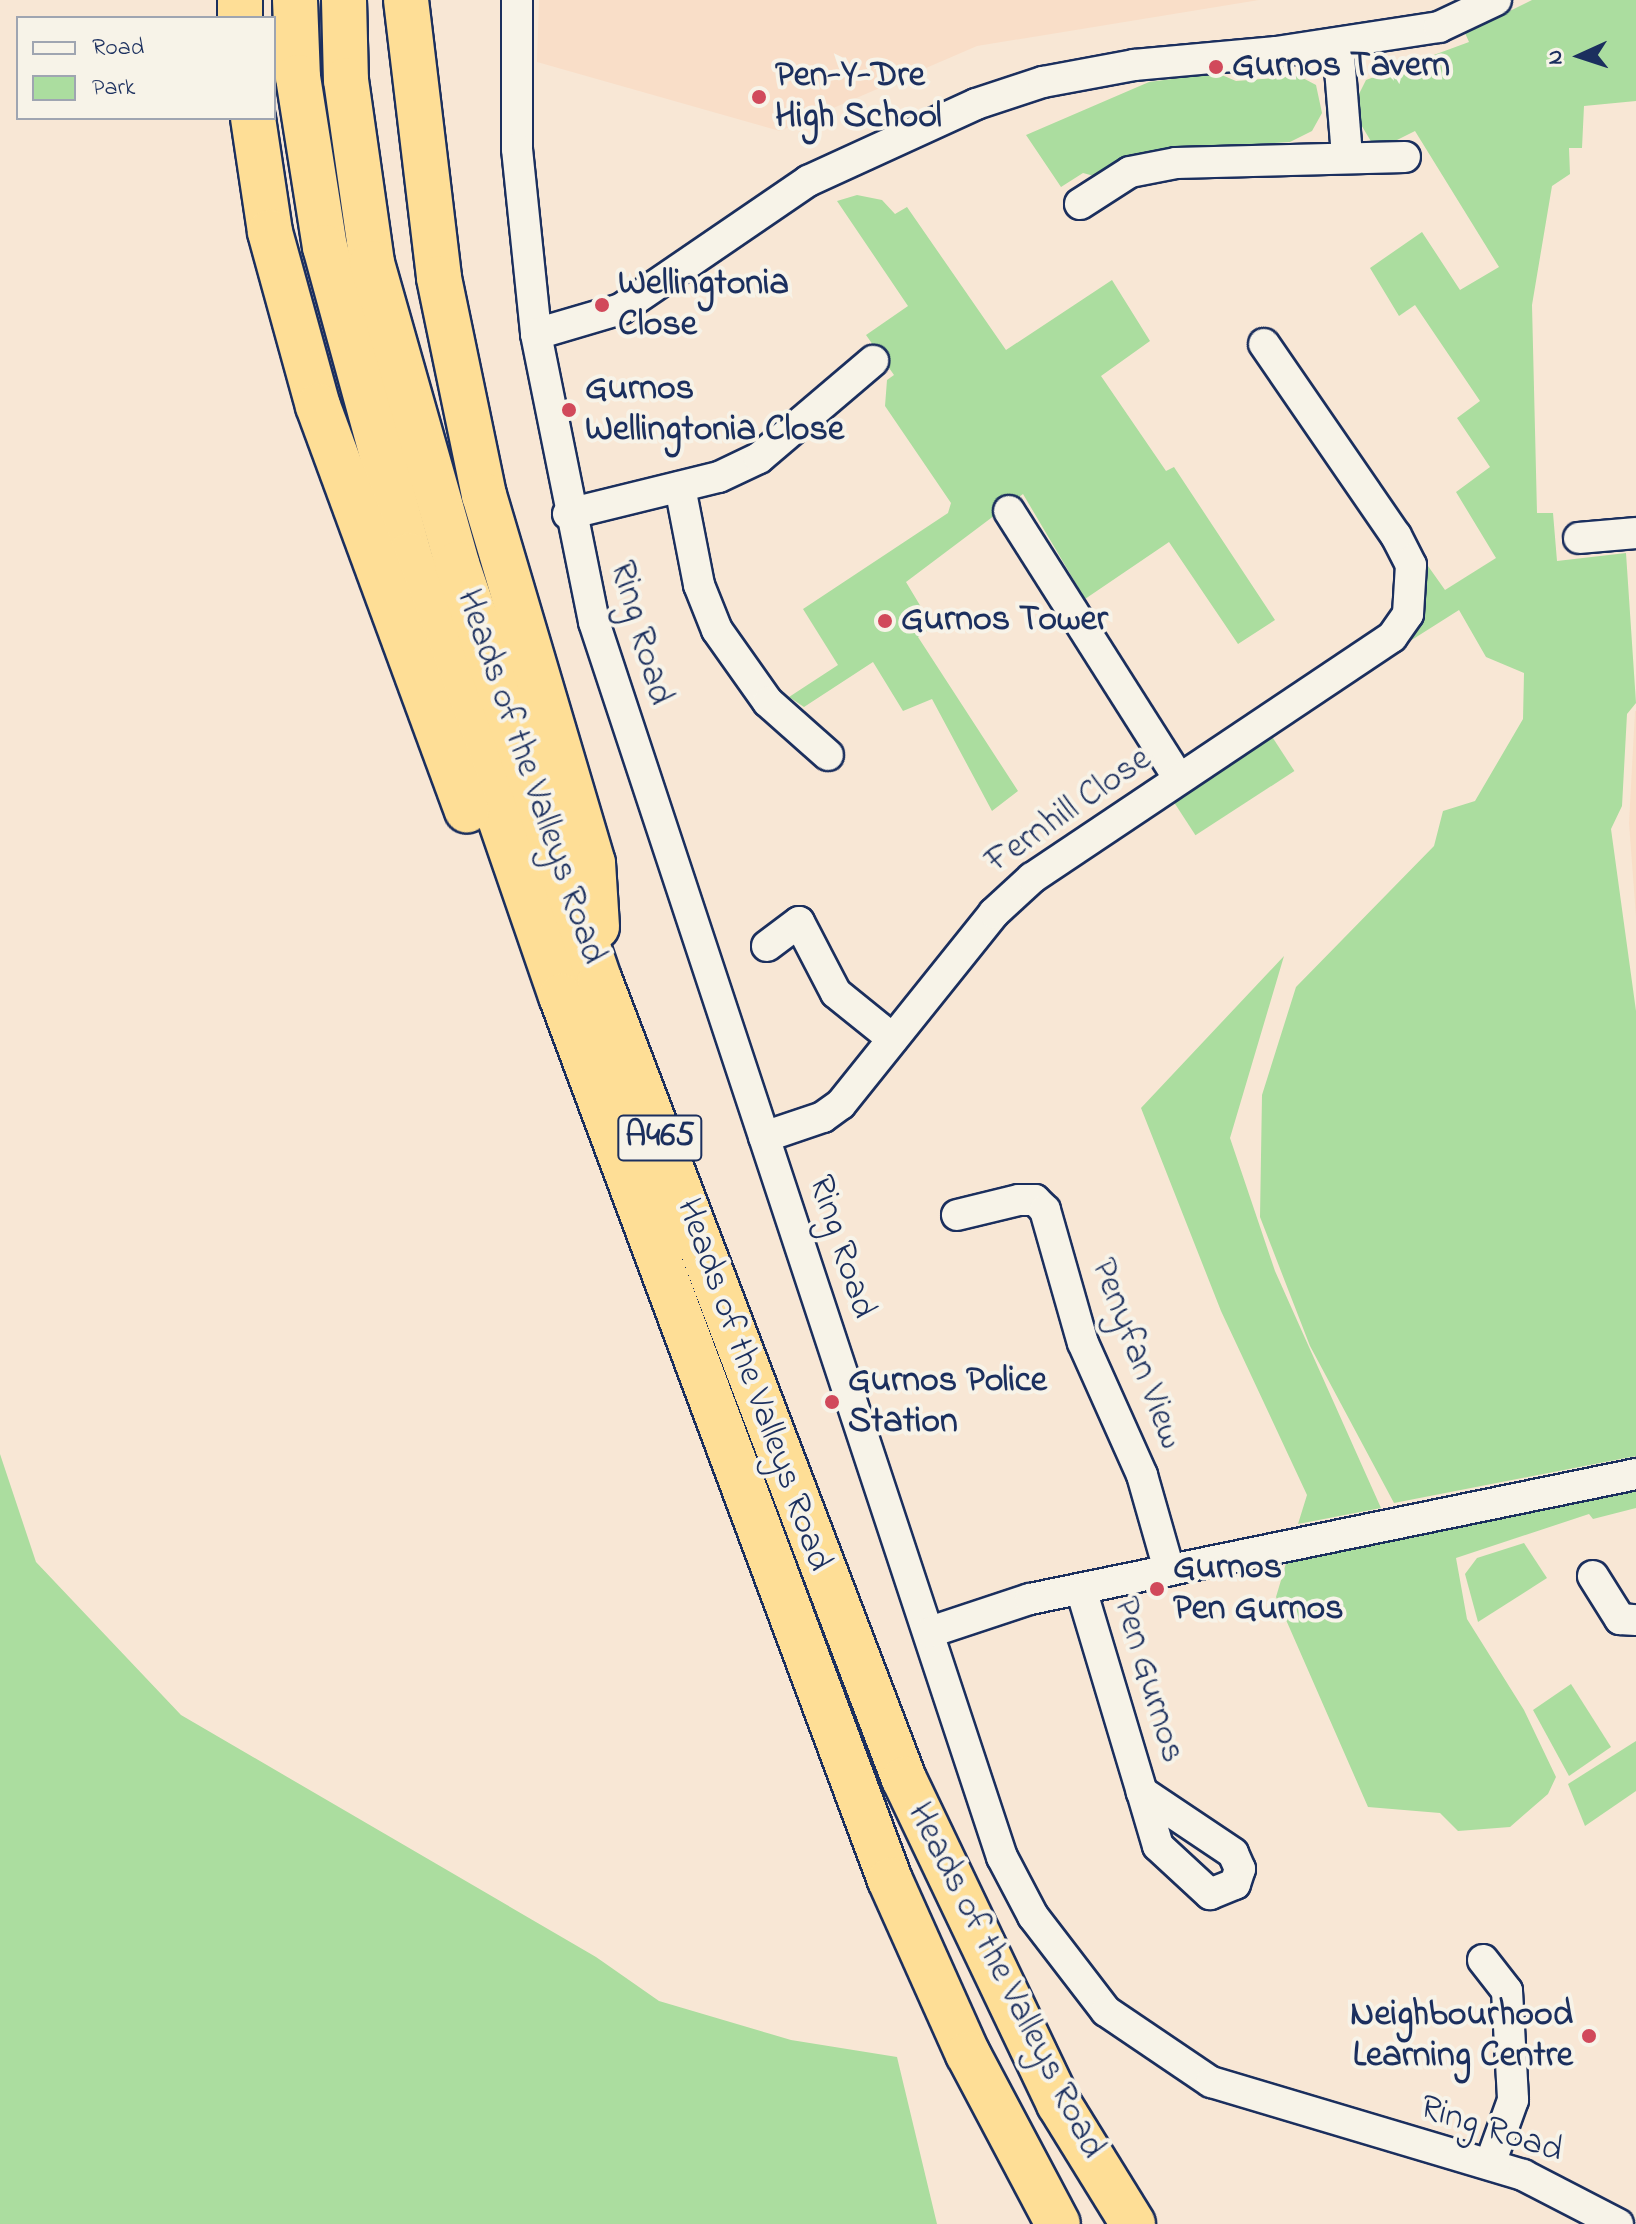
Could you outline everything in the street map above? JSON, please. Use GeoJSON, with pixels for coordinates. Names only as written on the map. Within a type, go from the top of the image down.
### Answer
{"type":"FeatureCollection","features":[{"type":"Feature","properties":{"kind":"highway","name":"Heads of the Valleys Road"},"geometry":{"type":"LineString","coordinates":[[295,0],[298,77],[325,247],[409,555],[580,988],[898,1766],[1059,2104],[1133,2224]]}},
{"type":"Feature","properties":{"kind":"highway","name":"Heads of the Valleys Road"},"geometry":{"type":"LineString","coordinates":[[344,0],[346,80],[372,263],[580,988],[890,1880],[968,2054],[1058,2224]]}},
{"type":"Feature","properties":{"kind":"highway"},"geometry":{"type":"LineString","coordinates":[[406,0],[439,278],[484,495],[593,863],[580,988]]}},
{"type":"Feature","properties":{"kind":"highway"},"geometry":{"type":"LineString","coordinates":[[253,120],[270,232],[318,406],[508,922],[580,988]]}},
{"type":"Feature","properties":{"kind":"street","name":"Ring Road"},"geometry":{"type":"LineString","coordinates":[[517,0],[517,149],[521,212],[536,334],[568,514],[594,622],[1002,1857],[1041,1930],[1106,2011],[1211,2082],[1490,2164],[1618,2224]]}},
{"type":"Feature","properties":{"kind":"street"},"geometry":{"type":"LineString","coordinates":[[536,334],[621,309],[808,181],[976,104],[1043,82],[1134,65],[1338,44],[1439,27],[1496,0]]}},
{"type":"Feature","properties":{"kind":"street"},"geometry":{"type":"LineString","coordinates":[[1338,44],[1347,155]]}},
{"type":"Feature","properties":{"kind":"street"},"geometry":{"type":"LineString","coordinates":[[1080,204],[1130,172],[1176,163],[1347,155],[1405,157]]}},
{"type":"Feature","properties":{"kind":"street","name":"Fernhill Close"},"geometry":{"type":"LineString","coordinates":[[764,1137],[823,1117],[893,1039],[994,913],[1032,878],[1392,637],[1408,614],[1411,565],[1264,344]]}},
{"type":"Feature","properties":{"kind":"street"},"geometry":{"type":"LineString","coordinates":[[568,514],[680,487],[759,458],[873,361]]}},
{"type":"Feature","properties":{"kind":"street"},"geometry":{"type":"LineString","coordinates":[[680,487],[699,585],[717,630],[768,702],[828,755]]}},
{"type":"Feature","properties":{"kind":"street"},"geometry":{"type":"LineString","coordinates":[[1009,511],[1179,779]]}},
{"type":"Feature","properties":{"kind":"street"},"geometry":{"type":"LineString","coordinates":[[1579,538],[1636,533]]}},
{"type":"Feature","properties":{"kind":"street"},"geometry":{"type":"LineString","coordinates":[[767,946],[799,922],[836,993],[893,1039]]}},
{"type":"Feature","properties":{"kind":"street","name":"Penyfan View"},"geometry":{"type":"LineString","coordinates":[[957,1215],[1019,1200],[1035,1200],[1045,1210],[1083,1343],[1142,1475],[1169,1570]]}},
{"type":"Feature","properties":{"kind":"street"},"geometry":{"type":"LineString","coordinates":[[930,1632],[1081,1589],[1636,1474]]}},
{"type":"Feature","properties":{"kind":"street"},"geometry":{"type":"LineString","coordinates":[[1593,1576],[1620,1619],[1636,1620]]}},
{"type":"Feature","properties":{"kind":"street","name":"Pen Gurnos"},"geometry":{"type":"LineString","coordinates":[[1081,1589],[1142,1792]]}},
{"type":"Feature","properties":{"kind":"street"},"geometry":{"type":"LineString","coordinates":[[1483,1960],[1507,1991],[1513,2100],[1490,2164]]}},
{"type":"Feature","properties":{"kind":"shaded area","name":"Pen-Y-Dre High School"},"geometry":{"type":"Polygon","coordinates":[[[539,0],[1259,0],[977,46],[780,131],[537,62],[539,0]]]}},
{"type":"Feature","properties":{"kind":"shaded area"},"geometry":{"type":"Polygon","coordinates":[[[1636,711],[1636,917],[1629,823],[1636,711]]]}},
{"type":"Feature","properties":{"kind":"green space"},"geometry":{"type":"Polygon","coordinates":[[[1532,0],[1636,0],[1636,101],[1584,106],[1582,148],[1569,148],[1570,174],[1552,186],[1532,305],[1537,513],[1553,513],[1557,561],[1626,553],[1636,703],[1627,714],[1622,806],[1611,829],[1636,1011],[1636,1456],[1394,1503],[1310,1346],[1260,1217],[1262,1095],[1296,987],[1434,846],[1443,811],[1475,801],[1523,719],[1524,673],[1486,657],[1459,610],[1399,648],[1421,571],[1428,566],[1445,590],[1496,558],[1456,492],[1490,467],[1457,418],[1480,401],[1415,305],[1399,316],[1370,268],[1422,232],[1460,290],[1499,267],[1415,131],[1389,144],[1372,143],[1360,123],[1357,98],[1366,80],[1469,42],[1465,33],[1532,0]]]}},
{"type":"Feature","properties":{"kind":"green space"},"geometry":{"type":"Polygon","coordinates":[[[1217,73],[1236,81],[1299,76],[1316,85],[1322,113],[1312,131],[1290,142],[1153,151],[1094,176],[1083,173],[1061,187],[1026,135],[1149,82],[1217,73]]]}},
{"type":"Feature","properties":{"kind":"green space"},"geometry":{"type":"Polygon","coordinates":[[[857,195],[882,200],[895,214],[907,207],[1006,350],[1112,280],[1150,341],[1101,376],[1166,471],[1174,467],[1275,620],[1238,644],[1169,542],[1085,599],[1023,494],[906,582],[933,627],[918,637],[1018,791],[992,811],[932,699],[903,711],[873,662],[804,707],[789,697],[838,665],[803,609],[948,513],[951,503],[885,406],[887,380],[894,375],[866,335],[908,306],[837,201],[857,195]]]}},
{"type":"Feature","properties":{"kind":"green space"},"geometry":{"type":"Polygon","coordinates":[[[1271,735],[1294,771],[1195,835],[1172,799],[1271,735]]]}},
{"type":"Feature","properties":{"kind":"green space"},"geometry":{"type":"Polygon","coordinates":[[[1284,956],[1230,1138],[1275,1271],[1381,1508],[1298,1524],[1307,1495],[1221,1311],[1141,1108],[1284,956]]]}},
{"type":"Feature","properties":{"kind":"green space"},"geometry":{"type":"Polygon","coordinates":[[[0,1454],[36,1562],[181,1715],[596,1957],[659,2001],[791,2040],[897,2057],[937,2224],[0,2224],[0,1454]]]}},
{"type":"Feature","properties":{"kind":"green space"},"geometry":{"type":"Polygon","coordinates":[[[1636,1487],[1636,1508],[1593,1519],[1589,1514],[1456,1558],[1467,1619],[1524,1710],[1556,1777],[1548,1794],[1510,1827],[1458,1831],[1440,1813],[1368,1807],[1276,1597],[1287,1560],[1636,1487]]]}},
{"type":"Feature","properties":{"kind":"green space"},"geometry":{"type":"Polygon","coordinates":[[[1524,1543],[1547,1578],[1478,1622],[1465,1574],[1477,1558],[1524,1543]]]}},
{"type":"Feature","properties":{"kind":"green space"},"geometry":{"type":"Polygon","coordinates":[[[1571,1684],[1611,1747],[1569,1776],[1533,1710],[1571,1684]]]}},
{"type":"Feature","properties":{"kind":"green space"},"geometry":{"type":"Polygon","coordinates":[[[1636,1741],[1636,1791],[1585,1826],[1568,1784],[1636,1741]]]}},
{"type":"Feature","properties":{"kind":"place","name":"Gurnos Tavern"},"geometry":{"type":"Point","coordinates":[1216,67]}},
{"type":"Feature","properties":{"kind":"place","name":"Pen-Y-Dre High School"},"geometry":{"type":"Point","coordinates":[759,97]}},
{"type":"Feature","properties":{"kind":"place","name":"Wellingtonia Close"},"geometry":{"type":"Point","coordinates":[602,305]}},
{"type":"Feature","properties":{"kind":"place","name":"Gurnos Wellingtonia Close"},"geometry":{"type":"Point","coordinates":[569,410]}},
{"type":"Feature","properties":{"kind":"place","name":"Gurnos Tower"},"geometry":{"type":"Point","coordinates":[885,621]}},
{"type":"Feature","properties":{"kind":"place","name":"Gurnos Police Station"},"geometry":{"type":"Point","coordinates":[832,1402]}},
{"type":"Feature","properties":{"kind":"place","name":"Gurnos Pen Gurnos"},"geometry":{"type":"Point","coordinates":[1157,1589]}},
{"type":"Feature","properties":{"kind":"place","name":"Neighbourhood Learning Centre"},"geometry":{"type":"Point","coordinates":[1589,2036]}}]}
